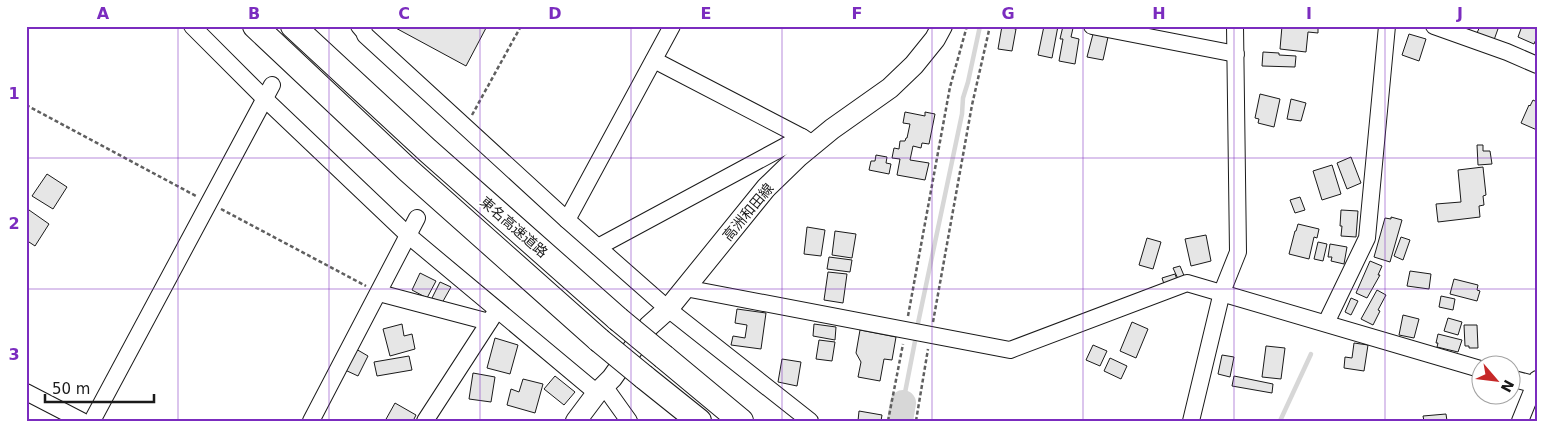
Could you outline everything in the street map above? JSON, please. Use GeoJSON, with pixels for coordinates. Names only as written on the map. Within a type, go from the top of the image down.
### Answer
{"type":"FeatureCollection","features":[{"type":"Feature","properties":{"kind":"highway","name":"東名高速道路"},"geometry":{"type":"LineString","coordinates":[[255,26],[409,172],[600,340],[699,421]]}},
{"type":"Feature","properties":{"kind":"highway","name":"東名高速道路"},"geometry":{"type":"LineString","coordinates":[[293,26],[427,150],[618,319],[741,421]]}},
{"type":"Feature","properties":{"kind":"main road","name":"高洲和田線"},"geometry":{"type":"LineString","coordinates":[[576,421],[649,326],[668,309],[766,188],[808,141],[832,129],[890,88],[914,65],[935,39],[942,26]]}},
{"type":"Feature","properties":{"kind":"street"},"geometry":{"type":"LineString","coordinates":[[192,26],[269,92],[409,236],[493,316],[600,390],[629,421]]}},
{"type":"Feature","properties":{"kind":"street"},"geometry":{"type":"LineString","coordinates":[[359,26],[365,35],[598,248],[668,309],[810,421]]}},
{"type":"Feature","properties":{"kind":"street"},"geometry":{"type":"LineString","coordinates":[[567,220],[672,26]]}},
{"type":"Feature","properties":{"kind":"street"},"geometry":{"type":"LineString","coordinates":[[1092,26],[1236,54]]}},
{"type":"Feature","properties":{"kind":"street"},"geometry":{"type":"LineString","coordinates":[[1191,421],[1222,292],[1238,252],[1235,26]]}},
{"type":"Feature","properties":{"kind":"street"},"geometry":{"type":"LineString","coordinates":[[1326,323],[1366,238],[1388,26]]}},
{"type":"Feature","properties":{"kind":"street"},"geometry":{"type":"LineString","coordinates":[[1434,26],[1507,52],[1537,65]]}},
{"type":"Feature","properties":{"kind":"street"},"geometry":{"type":"LineString","coordinates":[[654,60],[808,141]]}},
{"type":"Feature","properties":{"kind":"street"},"geometry":{"type":"LineString","coordinates":[[92,421],[269,92]]}},
{"type":"Feature","properties":{"kind":"street"},"geometry":{"type":"LineString","coordinates":[[598,248],[808,141]]}},
{"type":"Feature","properties":{"kind":"street"},"geometry":{"type":"LineString","coordinates":[[311,421],[417,218]]}},
{"type":"Feature","properties":{"kind":"street"},"geometry":{"type":"LineString","coordinates":[[685,288],[1010,350],[1187,282],[1470,366]]}},
{"type":"Feature","properties":{"kind":"street"},"geometry":{"type":"LineString","coordinates":[[378,293],[493,316]]}},
{"type":"Feature","properties":{"kind":"street"},"geometry":{"type":"LineString","coordinates":[[425,421],[493,316]]}},
{"type":"Feature","properties":{"kind":"street"},"geometry":{"type":"LineString","coordinates":[[1520,380],[1536,383],[1520,421]]}},
{"type":"Feature","properties":{"kind":"street"},"geometry":{"type":"LineString","coordinates":[[26,392],[82,421]]}},
{"type":"Feature","properties":{"kind":"path"},"geometry":{"type":"LineString","coordinates":[[466,127],[521,26]]}},
{"type":"Feature","properties":{"kind":"path"},"geometry":{"type":"LineString","coordinates":[[888,421],[950,87],[967,26]]}},
{"type":"Feature","properties":{"kind":"path"},"geometry":{"type":"LineString","coordinates":[[916,421],[972,105],[990,26]]}},
{"type":"Feature","properties":{"kind":"building"},"geometry":{"type":"Polygon","coordinates":[[[392,26],[484,26],[486,28],[466,66],[392,26]]]}},
{"type":"Feature","properties":{"kind":"building"},"geometry":{"type":"Polygon","coordinates":[[[1002,26],[1016,29],[1012,51],[998,49],[1002,26]]]}},
{"type":"Feature","properties":{"kind":"building"},"geometry":{"type":"Polygon","coordinates":[[[1044,26],[1058,26],[1052,58],[1038,55],[1044,26]]]}},
{"type":"Feature","properties":{"kind":"building"},"geometry":{"type":"Polygon","coordinates":[[[1063,26],[1073,28],[1071,37],[1079,39],[1075,64],[1059,61],[1063,39],[1060,39],[1063,26]]]}},
{"type":"Feature","properties":{"kind":"building"},"geometry":{"type":"Polygon","coordinates":[[[1282,26],[1318,26],[1318,33],[1308,32],[1306,52],[1280,49],[1282,26]]]}},
{"type":"Feature","properties":{"kind":"building"},"geometry":{"type":"Polygon","coordinates":[[[1480,26],[1499,26],[1494,40],[1477,33],[1480,26]]]}},
{"type":"Feature","properties":{"kind":"building"},"geometry":{"type":"Polygon","coordinates":[[[1522,26],[1537,27],[1537,37],[1534,44],[1518,37],[1522,26]]]}},
{"type":"Feature","properties":{"kind":"building"},"geometry":{"type":"Polygon","coordinates":[[[1093,34],[1108,37],[1103,60],[1087,57],[1093,34]]]}},
{"type":"Feature","properties":{"kind":"building"},"geometry":{"type":"Polygon","coordinates":[[[1409,34],[1426,39],[1419,61],[1402,55],[1409,34]]]}},
{"type":"Feature","properties":{"kind":"building"},"geometry":{"type":"Polygon","coordinates":[[[1263,52],[1296,56],[1295,67],[1262,66],[1263,52]]]}},
{"type":"Feature","properties":{"kind":"building"},"geometry":{"type":"Polygon","coordinates":[[[1260,94],[1280,99],[1274,127],[1258,123],[1259,119],[1255,118],[1260,94]]]}},
{"type":"Feature","properties":{"kind":"building"},"geometry":{"type":"Polygon","coordinates":[[[1291,99],[1306,103],[1301,121],[1287,119],[1291,99]]]}},
{"type":"Feature","properties":{"kind":"building"},"geometry":{"type":"Polygon","coordinates":[[[1533,100],[1537,102],[1537,130],[1521,123],[1533,100]]]}},
{"type":"Feature","properties":{"kind":"building"},"geometry":{"type":"Polygon","coordinates":[[[905,112],[925,116],[925,112],[935,114],[929,144],[922,143],[921,148],[913,146],[910,160],[929,163],[925,180],[897,175],[900,159],[892,158],[894,148],[899,149],[900,141],[905,141],[907,138],[910,124],[903,123],[905,112]]]}},
{"type":"Feature","properties":{"kind":"building"},"geometry":{"type":"Polygon","coordinates":[[[1477,145],[1483,145],[1483,151],[1490,151],[1492,164],[1478,165],[1477,145]]]}},
{"type":"Feature","properties":{"kind":"building"},"geometry":{"type":"Polygon","coordinates":[[[876,155],[887,157],[886,163],[891,164],[889,174],[869,170],[871,161],[875,161],[876,155]]]}},
{"type":"Feature","properties":{"kind":"building"},"geometry":{"type":"Polygon","coordinates":[[[1351,157],[1361,183],[1347,189],[1337,163],[1351,157]]]}},
{"type":"Feature","properties":{"kind":"building"},"geometry":{"type":"Polygon","coordinates":[[[1332,165],[1341,194],[1322,200],[1313,171],[1332,165]]]}},
{"type":"Feature","properties":{"kind":"building"},"geometry":{"type":"Polygon","coordinates":[[[1483,167],[1486,195],[1483,196],[1484,205],[1479,206],[1480,217],[1438,222],[1436,204],[1461,202],[1458,170],[1483,167]]]}},
{"type":"Feature","properties":{"kind":"building"},"geometry":{"type":"Polygon","coordinates":[[[47,174],[67,187],[53,209],[32,196],[47,174]]]}},
{"type":"Feature","properties":{"kind":"building"},"geometry":{"type":"Polygon","coordinates":[[[1300,197],[1305,210],[1295,213],[1290,200],[1300,197]]]}},
{"type":"Feature","properties":{"kind":"building"},"geometry":{"type":"Polygon","coordinates":[[[29,210],[49,224],[35,246],[26,240],[26,214],[29,210]]]}},
{"type":"Feature","properties":{"kind":"building"},"geometry":{"type":"Polygon","coordinates":[[[1341,210],[1358,211],[1356,237],[1341,236],[1341,210]]]}},
{"type":"Feature","properties":{"kind":"building"},"geometry":{"type":"Polygon","coordinates":[[[1391,217],[1402,220],[1390,262],[1374,257],[1385,218],[1391,219],[1391,217]]]}},
{"type":"Feature","properties":{"kind":"building"},"geometry":{"type":"Polygon","coordinates":[[[1298,224],[1319,229],[1317,238],[1314,237],[1309,259],[1289,254],[1298,224]]]}},
{"type":"Feature","properties":{"kind":"building"},"geometry":{"type":"Polygon","coordinates":[[[807,227],[825,230],[821,256],[804,254],[807,227]]]}},
{"type":"Feature","properties":{"kind":"building"},"geometry":{"type":"Polygon","coordinates":[[[835,231],[856,234],[852,258],[832,255],[835,231]]]}},
{"type":"Feature","properties":{"kind":"building"},"geometry":{"type":"Polygon","coordinates":[[[1206,235],[1211,261],[1191,266],[1185,239],[1206,235]]]}},
{"type":"Feature","properties":{"kind":"building"},"geometry":{"type":"Polygon","coordinates":[[[1401,237],[1410,240],[1403,260],[1394,256],[1401,237]]]}},
{"type":"Feature","properties":{"kind":"building"},"geometry":{"type":"Polygon","coordinates":[[[1147,238],[1161,242],[1153,269],[1139,265],[1147,238]]]}},
{"type":"Feature","properties":{"kind":"building"},"geometry":{"type":"Polygon","coordinates":[[[1318,242],[1327,244],[1323,261],[1314,259],[1318,242]]]}},
{"type":"Feature","properties":{"kind":"building"},"geometry":{"type":"Polygon","coordinates":[[[1330,244],[1347,247],[1344,264],[1331,261],[1332,257],[1328,257],[1330,244]]]}},
{"type":"Feature","properties":{"kind":"building"},"geometry":{"type":"Polygon","coordinates":[[[829,257],[852,260],[850,272],[827,269],[829,257]]]}},
{"type":"Feature","properties":{"kind":"building"},"geometry":{"type":"Polygon","coordinates":[[[1370,261],[1382,266],[1378,275],[1380,275],[1367,298],[1356,293],[1370,261]]]}},
{"type":"Feature","properties":{"kind":"building"},"geometry":{"type":"Polygon","coordinates":[[[1180,266],[1185,278],[1179,281],[1173,268],[1180,266]]]}},
{"type":"Feature","properties":{"kind":"building"},"geometry":{"type":"Polygon","coordinates":[[[1410,271],[1431,274],[1429,289],[1407,286],[1410,271]]]}},
{"type":"Feature","properties":{"kind":"building"},"geometry":{"type":"Polygon","coordinates":[[[828,272],[847,274],[843,303],[824,300],[828,272]]]}},
{"type":"Feature","properties":{"kind":"building"},"geometry":{"type":"Polygon","coordinates":[[[420,273],[436,281],[427,298],[412,290],[420,273]]]}},
{"type":"Feature","properties":{"kind":"building"},"geometry":{"type":"Polygon","coordinates":[[[1175,274],[1178,282],[1165,287],[1162,278],[1175,274]]]}},
{"type":"Feature","properties":{"kind":"building"},"geometry":{"type":"Polygon","coordinates":[[[1454,279],[1478,285],[1477,290],[1480,291],[1477,301],[1450,294],[1454,279]]]}},
{"type":"Feature","properties":{"kind":"building"},"geometry":{"type":"Polygon","coordinates":[[[440,282],[451,287],[442,303],[432,298],[440,282]]]}},
{"type":"Feature","properties":{"kind":"building"},"geometry":{"type":"Polygon","coordinates":[[[1377,290],[1386,295],[1373,325],[1361,319],[1377,290]]]}},
{"type":"Feature","properties":{"kind":"building"},"geometry":{"type":"Polygon","coordinates":[[[1441,296],[1455,299],[1453,310],[1439,307],[1441,296]]]}},
{"type":"Feature","properties":{"kind":"building"},"geometry":{"type":"Polygon","coordinates":[[[1351,298],[1358,301],[1351,315],[1345,312],[1351,298]]]}},
{"type":"Feature","properties":{"kind":"building"},"geometry":{"type":"Polygon","coordinates":[[[737,309],[766,313],[761,349],[731,345],[733,336],[745,338],[747,325],[735,323],[737,309]]]}},
{"type":"Feature","properties":{"kind":"building"},"geometry":{"type":"Polygon","coordinates":[[[1403,315],[1419,319],[1414,338],[1399,335],[1403,315]]]}},
{"type":"Feature","properties":{"kind":"building"},"geometry":{"type":"Polygon","coordinates":[[[1448,318],[1462,322],[1458,335],[1444,331],[1448,318]]]}},
{"type":"Feature","properties":{"kind":"building"},"geometry":{"type":"Polygon","coordinates":[[[1132,322],[1148,329],[1136,358],[1120,351],[1132,322]]]}},
{"type":"Feature","properties":{"kind":"building"},"geometry":{"type":"Polygon","coordinates":[[[402,324],[404,336],[412,334],[415,349],[390,356],[383,329],[402,324]]]}},
{"type":"Feature","properties":{"kind":"building"},"geometry":{"type":"Polygon","coordinates":[[[814,324],[836,327],[835,340],[813,336],[814,324]]]}},
{"type":"Feature","properties":{"kind":"building"},"geometry":{"type":"Polygon","coordinates":[[[1464,325],[1477,325],[1478,348],[1465,346],[1464,325]]]}},
{"type":"Feature","properties":{"kind":"building"},"geometry":{"type":"Polygon","coordinates":[[[860,330],[896,337],[892,360],[884,359],[880,381],[858,377],[861,362],[856,353],[860,330]]]}},
{"type":"Feature","properties":{"kind":"building"},"geometry":{"type":"Polygon","coordinates":[[[1438,334],[1462,340],[1458,352],[1437,347],[1438,334]]]}},
{"type":"Feature","properties":{"kind":"building"},"geometry":{"type":"Polygon","coordinates":[[[495,338],[518,345],[510,374],[487,368],[495,338]]]}},
{"type":"Feature","properties":{"kind":"building"},"geometry":{"type":"Polygon","coordinates":[[[819,340],[835,342],[832,361],[816,359],[819,340]]]}},
{"type":"Feature","properties":{"kind":"building"},"geometry":{"type":"Polygon","coordinates":[[[1354,343],[1368,345],[1364,371],[1344,368],[1345,357],[1352,358],[1354,343]]]}},
{"type":"Feature","properties":{"kind":"building"},"geometry":{"type":"Polygon","coordinates":[[[1093,345],[1107,351],[1100,366],[1086,360],[1093,345]]]}},
{"type":"Feature","properties":{"kind":"building"},"geometry":{"type":"Polygon","coordinates":[[[1266,346],[1285,348],[1281,379],[1262,377],[1266,346]]]}},
{"type":"Feature","properties":{"kind":"building"},"geometry":{"type":"Polygon","coordinates":[[[356,349],[368,356],[358,376],[345,370],[356,349]]]}},
{"type":"Feature","properties":{"kind":"building"},"geometry":{"type":"Polygon","coordinates":[[[1222,355],[1234,357],[1230,377],[1218,374],[1222,355]]]}},
{"type":"Feature","properties":{"kind":"building"},"geometry":{"type":"Polygon","coordinates":[[[409,356],[412,370],[377,376],[374,362],[409,356]]]}},
{"type":"Feature","properties":{"kind":"building"},"geometry":{"type":"Polygon","coordinates":[[[1110,358],[1127,366],[1121,379],[1104,371],[1110,358]]]}},
{"type":"Feature","properties":{"kind":"building"},"geometry":{"type":"Polygon","coordinates":[[[782,359],[801,362],[797,386],[778,382],[782,359]]]}},
{"type":"Feature","properties":{"kind":"building"},"geometry":{"type":"Polygon","coordinates":[[[473,373],[495,377],[491,402],[469,399],[473,373]]]}},
{"type":"Feature","properties":{"kind":"building"},"geometry":{"type":"Polygon","coordinates":[[[555,376],[575,392],[564,405],[544,389],[555,376]]]}},
{"type":"Feature","properties":{"kind":"building"},"geometry":{"type":"Polygon","coordinates":[[[1234,376],[1273,384],[1272,393],[1232,386],[1234,376]]]}},
{"type":"Feature","properties":{"kind":"building"},"geometry":{"type":"Polygon","coordinates":[[[523,379],[543,384],[535,413],[507,405],[511,389],[519,392],[523,379]]]}},
{"type":"Feature","properties":{"kind":"building"},"geometry":{"type":"Polygon","coordinates":[[[395,403],[416,415],[413,421],[385,421],[395,403]]]}},
{"type":"Feature","properties":{"kind":"building"},"geometry":{"type":"Polygon","coordinates":[[[859,411],[882,415],[881,421],[858,421],[859,411]]]}},
{"type":"Feature","properties":{"kind":"building"},"geometry":{"type":"Polygon","coordinates":[[[1446,414],[1447,421],[1424,421],[1423,416],[1446,414]]]}},
{"type":"Feature","properties":{"kind":"waterway"},"geometry":{"type":"LineString","coordinates":[[917,328],[962,114],[963,98],[980,26]]}},
{"type":"Feature","properties":{"kind":"waterway"},"geometry":{"type":"LineString","coordinates":[[903,403],[916,336]]}},
{"type":"Feature","properties":{"kind":"waterway"},"geometry":{"type":"LineString","coordinates":[[1280,421],[1311,354]]}},
{"type":"Feature","properties":{"kind":"waterway"},"geometry":{"type":"LineString","coordinates":[[900,421],[903,403]]}}]}
